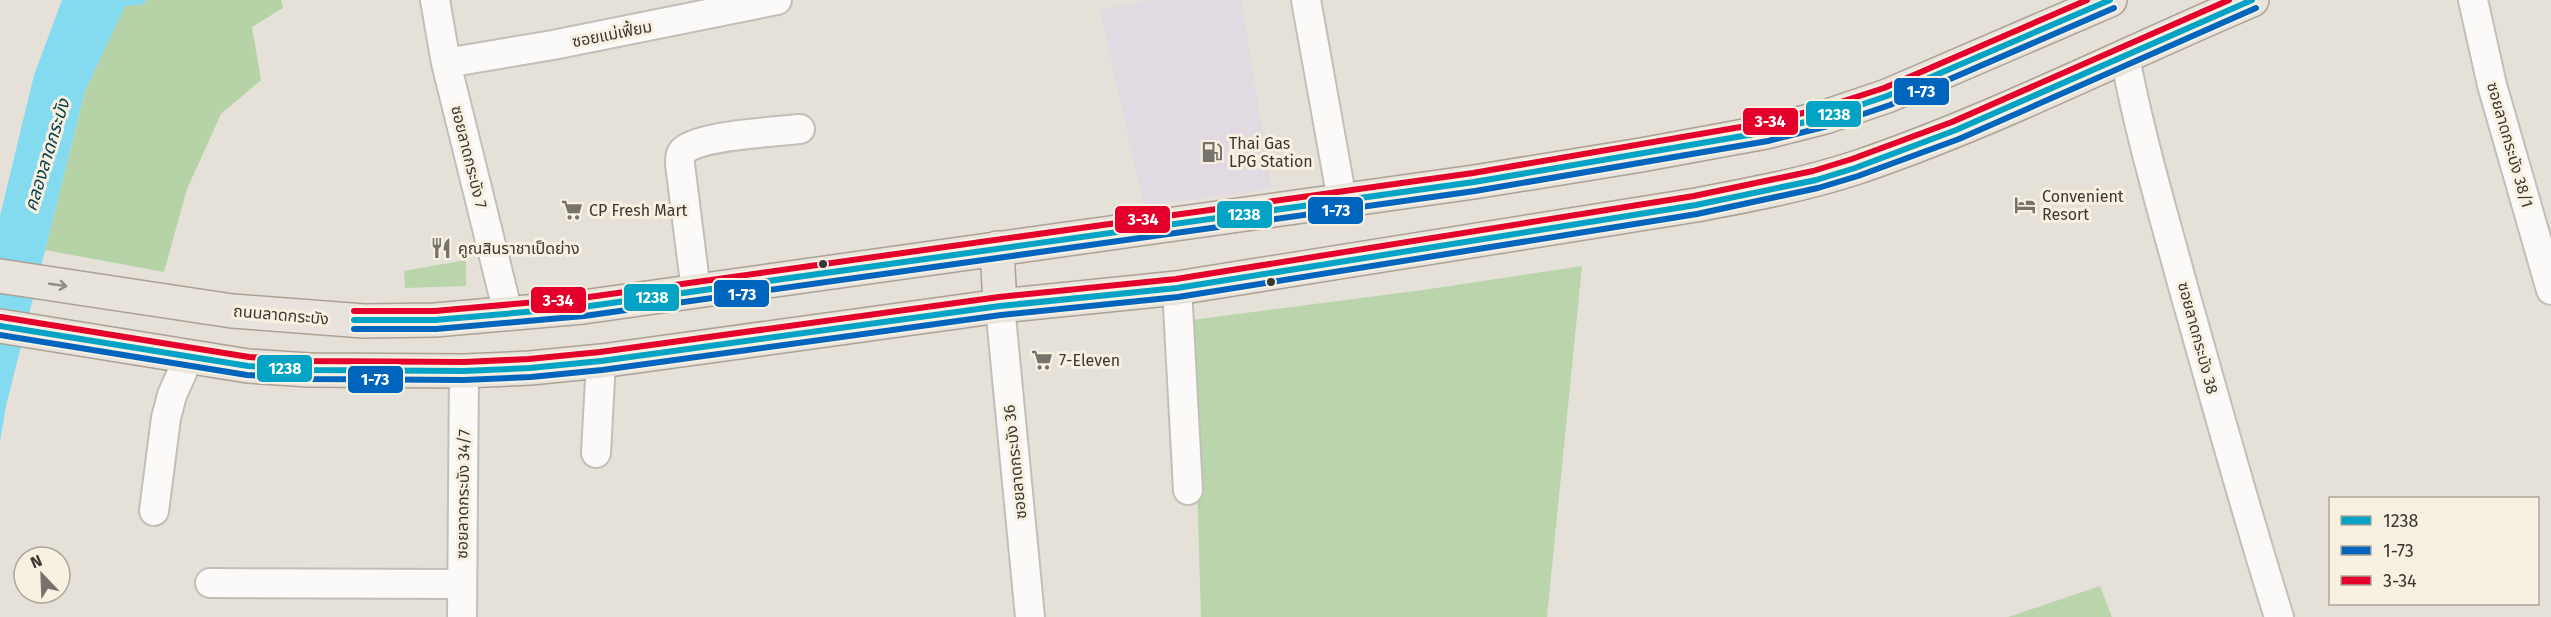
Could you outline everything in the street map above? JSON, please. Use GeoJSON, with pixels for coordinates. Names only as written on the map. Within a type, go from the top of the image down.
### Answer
{"type":"FeatureCollection","features":[{"type":"Feature","properties":{"kind":"main road","name":"ถนนลาดกระบัง"},"geometry":{"type":"LineString","coordinates":[[0,276],[232,311],[364,321],[435,320],[583,307],[1167,226],[1641,155],[1766,132],[1887,96],[2110,0]]}},
{"type":"Feature","properties":{"kind":"main road"},"geometry":{"type":"LineString","coordinates":[[0,326],[248,366],[309,370],[464,371],[601,361],[1000,306],[1177,288],[1774,190],[1854,168],[1936,137],[2125,57],[2235,3]]}},
{"type":"Feature","properties":{"kind":"main road"},"geometry":{"type":"LineString","coordinates":[[997,248],[1000,306]]}},
{"type":"Feature","properties":{"kind":"street","name":"ซอยลาดกระบัง 7"},"geometry":{"type":"LineString","coordinates":[[435,0],[446,63],[508,313]]}},
{"type":"Feature","properties":{"kind":"street","name":"ซอยแม่เฟี้ยม"},"geometry":{"type":"LineString","coordinates":[[446,63],[563,43],[777,0]]}},
{"type":"Feature","properties":{"kind":"street"},"geometry":{"type":"LineString","coordinates":[[1306,0],[1342,200]]}},
{"type":"Feature","properties":{"kind":"street","name":"ซอยลาดกระบัง 38/1"},"geometry":{"type":"LineString","coordinates":[[2473,0],[2492,85],[2551,290]]}},
{"type":"Feature","properties":{"kind":"street","name":"ซอยลาดกระบัง 38"},"geometry":{"type":"LineString","coordinates":[[2125,57],[2135,112],[2244,504],[2279,617]]}},
{"type":"Feature","properties":{"kind":"street"},"geometry":{"type":"LineString","coordinates":[[696,291],[680,164],[681,154],[685,148],[705,141],[800,129]]}},
{"type":"Feature","properties":{"kind":"street"},"geometry":{"type":"LineString","coordinates":[[1177,288],[1188,490]]}},
{"type":"Feature","properties":{"kind":"street","name":"ซอยลาดกระบัง 36"},"geometry":{"type":"LineString","coordinates":[[1000,306],[1030,617]]}},
{"type":"Feature","properties":{"kind":"street"},"geometry":{"type":"LineString","coordinates":[[154,511],[166,418],[172,395],[174,354]]}},
{"type":"Feature","properties":{"kind":"street"},"geometry":{"type":"LineString","coordinates":[[596,453],[601,361]]}},
{"type":"Feature","properties":{"kind":"street","name":"ซอยลาดกระบัง 34/7"},"geometry":{"type":"LineString","coordinates":[[462,617],[464,371]]}},
{"type":"Feature","properties":{"kind":"street"},"geometry":{"type":"LineString","coordinates":[[210,583],[462,584]]}},
{"type":"Feature","properties":{"kind":"shaded area"},"geometry":{"type":"Polygon","coordinates":[[[1148,0],[1241,0],[1272,188],[1144,207],[1100,10],[1148,0]]]}},
{"type":"Feature","properties":{"kind":"green space"},"geometry":{"type":"Polygon","coordinates":[[[146,0],[281,0],[283,8],[252,27],[261,80],[221,114],[187,189],[164,272],[45,250],[85,91],[125,5],[144,4],[146,0]]]}},
{"type":"Feature","properties":{"kind":"green space"},"geometry":{"type":"Polygon","coordinates":[[[466,260],[466,286],[405,288],[404,271],[466,260]]]}},
{"type":"Feature","properties":{"kind":"green space"},"geometry":{"type":"Polygon","coordinates":[[[1582,266],[1547,617],[1201,617],[1192,320],[1423,290],[1582,266]]]}},
{"type":"Feature","properties":{"kind":"green space"},"geometry":{"type":"Polygon","coordinates":[[[2100,586],[2112,617],[2008,617],[2100,586]]]}},
{"type":"Feature","properties":{"kind":"water","name":"คลองลาดกระบัง"},"geometry":{"type":"Polygon","coordinates":[[[62,0],[146,0],[144,4],[125,6],[85,91],[6,406],[0,442],[0,216],[34,75],[62,0]]]}},
{"type":"Feature","properties":{"kind":"transit line","name":"3-34"},"geometry":{"type":"LineString","coordinates":[[354,311],[435,311],[582,298],[1473,173],[1764,123],[1822,108],[1884,88],[2087,0]]}},
{"type":"Feature","properties":{"kind":"transit line","name":"1238"},"geometry":{"type":"LineString","coordinates":[[354,320],[435,320],[583,307],[1474,182],[1766,132],[1825,117],[1887,96],[2110,0]]}},
{"type":"Feature","properties":{"kind":"transit line","name":"3-34"},"geometry":{"type":"LineString","coordinates":[[1,317],[249,357],[309,361],[464,362],[600,352],[999,297],[1176,279],[1694,196],[1813,171],[1952,122],[2229,0]]}},
{"type":"Feature","properties":{"kind":"transit line","name":"1238"},"geometry":{"type":"LineString","coordinates":[[0,326],[248,366],[309,370],[464,371],[530,368],[601,361],[1000,306],[1177,288],[1696,205],[1816,180],[1855,168],[1956,130],[2252,0]]}},
{"type":"Feature","properties":{"kind":"transit line","name":"1-73"},"geometry":{"type":"LineString","coordinates":[[354,329],[436,329],[584,316],[1475,191],[1768,141],[1828,126],[1890,105],[2114,8]]}},
{"type":"Feature","properties":{"kind":"transit line","name":"1-73"},"geometry":{"type":"LineString","coordinates":[[0,335],[247,375],[309,379],[464,380],[531,377],[602,370],[1001,315],[1178,297],[1697,214],[1818,188],[1959,139],[2256,8]]}},
{"type":"Feature","properties":{"kind":"place","name":"Thai Gas LPG Station"},"geometry":{"type":"Point","coordinates":[1212,152]}},
{"type":"Feature","properties":{"kind":"place","name":"Convenient Resort"},"geometry":{"type":"Point","coordinates":[2025,205]}},
{"type":"Feature","properties":{"kind":"place","name":"CP Fresh Mart"},"geometry":{"type":"Point","coordinates":[572,210]}},
{"type":"Feature","properties":{"kind":"place","name":"คูณสินราชาเป็ดย่าง"},"geometry":{"type":"Point","coordinates":[441,248]}},
{"type":"Feature","properties":{"kind":"place","name":"7-Eleven"},"geometry":{"type":"Point","coordinates":[1042,360]}}]}
